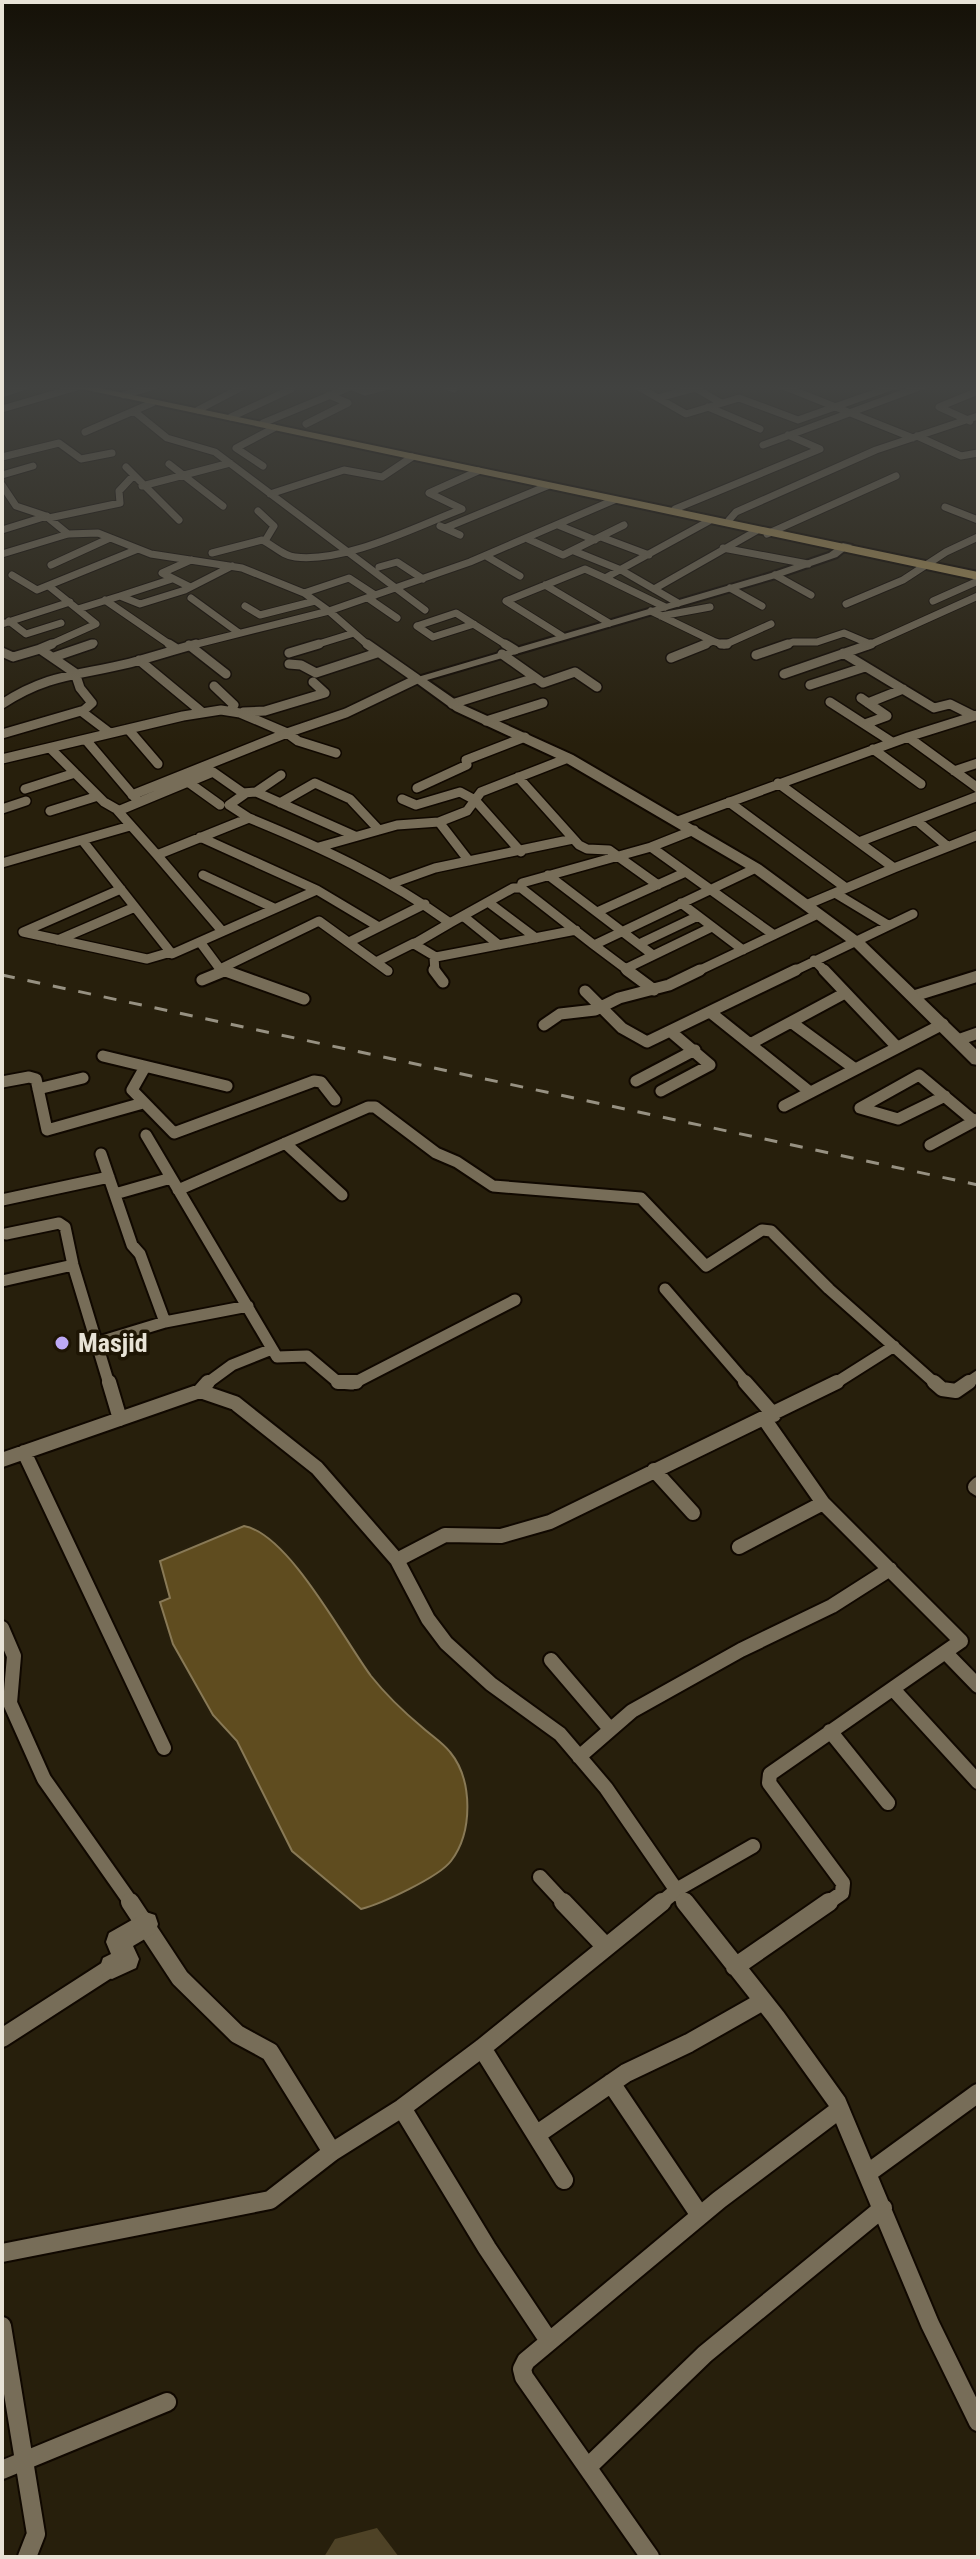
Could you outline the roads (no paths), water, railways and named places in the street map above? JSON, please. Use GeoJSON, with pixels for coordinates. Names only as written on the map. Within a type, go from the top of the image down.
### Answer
{"type":"FeatureCollection","features":[{"type":"Feature","properties":{"kind":"main road"},"geometry":{"type":"LineString","coordinates":[[639,505],[978,576]]}},
{"type":"Feature","properties":{"kind":"main road"},"geometry":{"type":"LineString","coordinates":[[657,505],[729,520],[767,532]]}},
{"type":"Feature","properties":{"kind":"street"},"geometry":{"type":"LineString","coordinates":[[16,505],[48,517],[68,534]]}},
{"type":"Feature","properties":{"kind":"street"},"geometry":{"type":"LineString","coordinates":[[2,530],[87,507],[96,509],[110,505]]}},
{"type":"Feature","properties":{"kind":"street"},"geometry":{"type":"LineString","coordinates":[[163,505],[179,520]]}},
{"type":"Feature","properties":{"kind":"street"},"geometry":{"type":"LineString","coordinates":[[285,505],[425,610]]}},
{"type":"Feature","properties":{"kind":"street"},"geometry":{"type":"LineString","coordinates":[[265,541],[284,554],[296,557],[345,550],[462,509],[455,505]]}},
{"type":"Feature","properties":{"kind":"street"},"geometry":{"type":"LineString","coordinates":[[445,528],[500,505]]}},
{"type":"Feature","properties":{"kind":"street"},"geometry":{"type":"LineString","coordinates":[[2,704],[39,682],[139,660],[329,611],[486,556],[602,505]]}},
{"type":"Feature","properties":{"kind":"street"},"geometry":{"type":"LineString","coordinates":[[675,509],[684,505]]}},
{"type":"Feature","properties":{"kind":"street"},"geometry":{"type":"LineString","coordinates":[[729,520],[736,512],[751,505]]}},
{"type":"Feature","properties":{"kind":"street"},"geometry":{"type":"LineString","coordinates":[[654,589],[723,548],[828,505]]}},
{"type":"Feature","properties":{"kind":"street"},"geometry":{"type":"LineString","coordinates":[[945,507],[978,520]]}},
{"type":"Feature","properties":{"kind":"street"},"geometry":{"type":"LineString","coordinates":[[212,553],[265,541],[274,526],[258,511]]}},
{"type":"Feature","properties":{"kind":"street"},"geometry":{"type":"LineString","coordinates":[[453,512],[467,519]]}},
{"type":"Feature","properties":{"kind":"street"},"geometry":{"type":"LineString","coordinates":[[430,521],[460,535]]}},
{"type":"Feature","properties":{"kind":"street"},"geometry":{"type":"LineString","coordinates":[[605,578],[709,521]]}},
{"type":"Feature","properties":{"kind":"street"},"geometry":{"type":"LineString","coordinates":[[558,525],[649,555]]}},
{"type":"Feature","properties":{"kind":"street"},"geometry":{"type":"LineString","coordinates":[[528,539],[559,555],[574,551],[624,525]]}},
{"type":"Feature","properties":{"kind":"street"},"geometry":{"type":"LineString","coordinates":[[2,554],[68,534],[92,532],[138,549],[232,566],[304,593],[377,653],[452,704],[568,758],[756,868],[854,940],[978,1060]]}},
{"type":"Feature","properties":{"kind":"street"},"geometry":{"type":"LineString","coordinates":[[846,604],[894,585],[978,537]]}},
{"type":"Feature","properties":{"kind":"street"},"geometry":{"type":"LineString","coordinates":[[51,565],[110,538]]}},
{"type":"Feature","properties":{"kind":"street"},"geometry":{"type":"LineString","coordinates":[[118,810],[135,798],[287,733],[346,713],[417,679],[775,575],[846,547]]}},
{"type":"Feature","properties":{"kind":"street"},"geometry":{"type":"LineString","coordinates":[[723,548],[808,564]]}},
{"type":"Feature","properties":{"kind":"street"},"geometry":{"type":"LineString","coordinates":[[12,575],[36,590],[50,587],[138,549]]}},
{"type":"Feature","properties":{"kind":"street"},"geometry":{"type":"LineString","coordinates":[[574,551],[621,570],[654,589],[664,609]]}},
{"type":"Feature","properties":{"kind":"street"},"geometry":{"type":"LineString","coordinates":[[486,556],[520,576]]}},
{"type":"Feature","properties":{"kind":"street"},"geometry":{"type":"LineString","coordinates":[[190,587],[162,573],[194,559]]}},
{"type":"Feature","properties":{"kind":"street"},"geometry":{"type":"LineString","coordinates":[[379,567],[395,562],[423,579]]}},
{"type":"Feature","properties":{"kind":"street"},"geometry":{"type":"LineString","coordinates":[[120,596],[135,605],[190,587],[232,566]]}},
{"type":"Feature","properties":{"kind":"street"},"geometry":{"type":"LineString","coordinates":[[562,636],[506,602],[585,569],[664,609],[724,645],[771,624]]}},
{"type":"Feature","properties":{"kind":"street"},"geometry":{"type":"LineString","coordinates":[[775,575],[811,595]]}},
{"type":"Feature","properties":{"kind":"street"},"geometry":{"type":"LineString","coordinates":[[933,601],[978,576]]}},
{"type":"Feature","properties":{"kind":"street"},"geometry":{"type":"LineString","coordinates":[[304,593],[349,578],[397,618]]}},
{"type":"Feature","properties":{"kind":"street"},"geometry":{"type":"LineString","coordinates":[[78,609],[172,579]]}},
{"type":"Feature","properties":{"kind":"street"},"geometry":{"type":"LineString","coordinates":[[545,585],[609,623]]}},
{"type":"Feature","properties":{"kind":"street"},"geometry":{"type":"LineString","coordinates":[[2,652],[13,657],[40,649],[96,623],[50,587]]}},
{"type":"Feature","properties":{"kind":"street"},"geometry":{"type":"LineString","coordinates":[[143,588],[159,598]]}},
{"type":"Feature","properties":{"kind":"street"},"geometry":{"type":"LineString","coordinates":[[730,588],[762,606]]}},
{"type":"Feature","properties":{"kind":"street"},"geometry":{"type":"LineString","coordinates":[[784,674],[870,644],[978,596]]}},
{"type":"Feature","properties":{"kind":"street"},"geometry":{"type":"LineString","coordinates":[[191,598],[239,633]]}},
{"type":"Feature","properties":{"kind":"street"},"geometry":{"type":"LineString","coordinates":[[105,600],[177,649]]}},
{"type":"Feature","properties":{"kind":"street"},"geometry":{"type":"LineString","coordinates":[[245,606],[260,615],[315,601]]}},
{"type":"Feature","properties":{"kind":"street"},"geometry":{"type":"LineString","coordinates":[[6,622],[70,602]]}},
{"type":"Feature","properties":{"kind":"street"},"geometry":{"type":"LineString","coordinates":[[664,609],[710,607]]}},
{"type":"Feature","properties":{"kind":"street"},"geometry":{"type":"LineString","coordinates":[[44,610],[75,633]]}},
{"type":"Feature","properties":{"kind":"street"},"geometry":{"type":"LineString","coordinates":[[474,624],[433,637],[417,626],[455,613],[474,624],[543,683],[575,672],[597,687]]}},
{"type":"Feature","properties":{"kind":"street"},"geometry":{"type":"LineString","coordinates":[[6,622],[26,634],[61,623]]}},
{"type":"Feature","properties":{"kind":"street"},"geometry":{"type":"LineString","coordinates":[[756,655],[793,642],[817,642],[846,632],[870,644]]}},
{"type":"Feature","properties":{"kind":"street"},"geometry":{"type":"LineString","coordinates":[[289,653],[354,633]]}},
{"type":"Feature","properties":{"kind":"street"},"geometry":{"type":"LineString","coordinates":[[671,658],[713,641]]}},
{"type":"Feature","properties":{"kind":"street"},"geometry":{"type":"LineString","coordinates":[[54,657],[94,643]]}},
{"type":"Feature","properties":{"kind":"street"},"geometry":{"type":"LineString","coordinates":[[189,645],[226,674]]}},
{"type":"Feature","properties":{"kind":"street"},"geometry":{"type":"LineString","coordinates":[[2,734],[83,711],[92,703],[82,691],[75,673],[40,649]]}},
{"type":"Feature","properties":{"kind":"street"},"geometry":{"type":"LineString","coordinates":[[289,664],[299,664],[318,673],[377,653]]}},
{"type":"Feature","properties":{"kind":"street"},"geometry":{"type":"LineString","coordinates":[[843,653],[934,708],[950,704],[976,716]]}},
{"type":"Feature","properties":{"kind":"street"},"geometry":{"type":"LineString","coordinates":[[139,660],[203,713]]}},
{"type":"Feature","properties":{"kind":"street"},"geometry":{"type":"LineString","coordinates":[[810,685],[865,667]]}},
{"type":"Feature","properties":{"kind":"street"},"geometry":{"type":"LineString","coordinates":[[452,704],[535,678]]}},
{"type":"Feature","properties":{"kind":"street"},"geometry":{"type":"LineString","coordinates":[[2,759],[203,713],[265,711],[325,693],[313,682]]}},
{"type":"Feature","properties":{"kind":"street"},"geometry":{"type":"LineString","coordinates":[[214,686],[234,705],[235,712]]}},
{"type":"Feature","properties":{"kind":"street"},"geometry":{"type":"LineString","coordinates":[[865,724],[887,716],[864,700],[903,689]]}},
{"type":"Feature","properties":{"kind":"street"},"geometry":{"type":"LineString","coordinates":[[830,702],[892,742]]}},
{"type":"Feature","properties":{"kind":"street"},"geometry":{"type":"LineString","coordinates":[[486,721],[543,703]]}},
{"type":"Feature","properties":{"kind":"street"},"geometry":{"type":"LineString","coordinates":[[83,711],[110,733]]}},
{"type":"Feature","properties":{"kind":"street"},"geometry":{"type":"LineString","coordinates":[[235,712],[287,733],[298,741],[336,753]]}},
{"type":"Feature","properties":{"kind":"street"},"geometry":{"type":"LineString","coordinates":[[678,821],[892,742],[976,716]]}},
{"type":"Feature","properties":{"kind":"street"},"geometry":{"type":"LineString","coordinates":[[128,729],[158,764]]}},
{"type":"Feature","properties":{"kind":"street"},"geometry":{"type":"LineString","coordinates":[[417,788],[467,765],[466,760],[525,737]]}},
{"type":"Feature","properties":{"kind":"street"},"geometry":{"type":"LineString","coordinates":[[908,737],[978,788]]}},
{"type":"Feature","properties":{"kind":"street"},"geometry":{"type":"LineString","coordinates":[[86,740],[135,798]]}},
{"type":"Feature","properties":{"kind":"street"},"geometry":{"type":"LineString","coordinates":[[50,748],[98,796],[118,810],[222,931]]}},
{"type":"Feature","properties":{"kind":"street"},"geometry":{"type":"LineString","coordinates":[[873,749],[921,784]]}},
{"type":"Feature","properties":{"kind":"street"},"geometry":{"type":"LineString","coordinates":[[319,847],[379,830],[439,822],[467,811],[481,792],[568,758]]}},
{"type":"Feature","properties":{"kind":"street"},"geometry":{"type":"LineString","coordinates":[[954,771],[978,763]]}},
{"type":"Feature","properties":{"kind":"street"},"geometry":{"type":"LineString","coordinates":[[135,798],[213,772],[251,793],[355,836]]}},
{"type":"Feature","properties":{"kind":"street"},"geometry":{"type":"LineString","coordinates":[[25,789],[75,773]]}},
{"type":"Feature","properties":{"kind":"street"},"geometry":{"type":"LineString","coordinates":[[281,775],[229,805],[249,818],[356,862],[393,883],[450,923]]}},
{"type":"Feature","properties":{"kind":"street"},"geometry":{"type":"LineString","coordinates":[[518,777],[583,848],[607,849],[658,885]]}},
{"type":"Feature","properties":{"kind":"street"},"geometry":{"type":"LineString","coordinates":[[189,782],[220,805]]}},
{"type":"Feature","properties":{"kind":"street"},"geometry":{"type":"LineString","coordinates":[[280,803],[315,783],[350,799],[379,830]]}},
{"type":"Feature","properties":{"kind":"street"},"geometry":{"type":"LineString","coordinates":[[778,783],[894,868]]}},
{"type":"Feature","properties":{"kind":"street"},"geometry":{"type":"LineString","coordinates":[[402,799],[416,805],[456,792],[475,800],[521,852]]}},
{"type":"Feature","properties":{"kind":"street"},"geometry":{"type":"LineString","coordinates":[[50,811],[98,796]]}},
{"type":"Feature","properties":{"kind":"street"},"geometry":{"type":"LineString","coordinates":[[859,842],[978,796]]}},
{"type":"Feature","properties":{"kind":"street"},"geometry":{"type":"LineString","coordinates":[[2,809],[26,801]]}},
{"type":"Feature","properties":{"kind":"street"},"geometry":{"type":"LineString","coordinates":[[729,802],[846,888]]}},
{"type":"Feature","properties":{"kind":"street"},"geometry":{"type":"LineString","coordinates":[[157,855],[249,818]]}},
{"type":"Feature","properties":{"kind":"street"},"geometry":{"type":"LineString","coordinates":[[916,820],[947,846]]}},
{"type":"Feature","properties":{"kind":"street"},"geometry":{"type":"LineString","coordinates":[[439,822],[469,861]]}},
{"type":"Feature","properties":{"kind":"street"},"geometry":{"type":"LineString","coordinates":[[2,863],[130,826]]}},
{"type":"Feature","properties":{"kind":"street"},"geometry":{"type":"LineString","coordinates":[[521,888],[522,883],[651,847],[694,830]]}},
{"type":"Feature","properties":{"kind":"street"},"geometry":{"type":"LineString","coordinates":[[806,905],[978,835]]}},
{"type":"Feature","properties":{"kind":"street"},"geometry":{"type":"LineString","coordinates":[[200,837],[317,890],[379,927]]}},
{"type":"Feature","properties":{"kind":"street"},"geometry":{"type":"LineString","coordinates":[[393,883],[435,868],[573,839]]}},
{"type":"Feature","properties":{"kind":"street"},"geometry":{"type":"LineString","coordinates":[[82,840],[171,952]]}},
{"type":"Feature","properties":{"kind":"street"},"geometry":{"type":"LineString","coordinates":[[651,847],[774,935]]}},
{"type":"Feature","properties":{"kind":"street"},"geometry":{"type":"LineString","coordinates":[[594,945],[756,868]]}},
{"type":"Feature","properties":{"kind":"street"},"geometry":{"type":"LineString","coordinates":[[597,912],[686,872]]}},
{"type":"Feature","properties":{"kind":"street"},"geometry":{"type":"LineString","coordinates":[[203,875],[274,908]]}},
{"type":"Feature","properties":{"kind":"street"},"geometry":{"type":"LineString","coordinates":[[548,875],[653,955]]}},
{"type":"Feature","properties":{"kind":"street"},"geometry":{"type":"LineString","coordinates":[[376,962],[513,888],[521,888],[654,990]]}},
{"type":"Feature","properties":{"kind":"street"},"geometry":{"type":"LineString","coordinates":[[121,889],[23,932],[147,959],[200,942],[317,890]]}},
{"type":"Feature","properties":{"kind":"street"},"geometry":{"type":"LineString","coordinates":[[835,893],[888,925]]}},
{"type":"Feature","properties":{"kind":"street"},"geometry":{"type":"LineString","coordinates":[[488,902],[536,938]]}},
{"type":"Feature","properties":{"kind":"street"},"geometry":{"type":"LineString","coordinates":[[681,903],[743,950]]}},
{"type":"Feature","properties":{"kind":"street"},"geometry":{"type":"LineString","coordinates":[[349,942],[425,904]]}},
{"type":"Feature","properties":{"kind":"street"},"geometry":{"type":"LineString","coordinates":[[58,940],[135,907]]}},
{"type":"Feature","properties":{"kind":"street"},"geometry":{"type":"LineString","coordinates":[[544,1025],[560,1014],[603,1006],[619,998],[654,990],[818,914]]}},
{"type":"Feature","properties":{"kind":"street"},"geometry":{"type":"LineString","coordinates":[[585,991],[622,1028],[644,1041],[913,914]]}},
{"type":"Feature","properties":{"kind":"street"},"geometry":{"type":"LineString","coordinates":[[463,916],[499,945]]}},
{"type":"Feature","properties":{"kind":"street"},"geometry":{"type":"LineString","coordinates":[[639,944],[698,916]]}},
{"type":"Feature","properties":{"kind":"street"},"geometry":{"type":"LineString","coordinates":[[202,980],[315,921],[321,921],[388,971]]}},
{"type":"Feature","properties":{"kind":"street"},"geometry":{"type":"LineString","coordinates":[[625,969],[712,927]]}},
{"type":"Feature","properties":{"kind":"street"},"geometry":{"type":"LineString","coordinates":[[414,943],[434,957],[576,930]]}},
{"type":"Feature","properties":{"kind":"street"},"geometry":{"type":"LineString","coordinates":[[200,942],[222,970],[304,999]]}},
{"type":"Feature","properties":{"kind":"street"},"geometry":{"type":"LineString","coordinates":[[434,957],[434,971],[443,982]]}},
{"type":"Feature","properties":{"kind":"street"},"geometry":{"type":"LineString","coordinates":[[814,960],[897,1047]]}},
{"type":"Feature","properties":{"kind":"street"},"geometry":{"type":"LineString","coordinates":[[914,996],[978,976]]}},
{"type":"Feature","properties":{"kind":"street"},"geometry":{"type":"LineString","coordinates":[[750,1044],[845,993]]}},
{"type":"Feature","properties":{"kind":"street"},"geometry":{"type":"LineString","coordinates":[[710,1012],[810,1092]]}},
{"type":"Feature","properties":{"kind":"street"},"geometry":{"type":"LineString","coordinates":[[791,1022],[855,1069]]}},
{"type":"Feature","properties":{"kind":"street"},"geometry":{"type":"LineString","coordinates":[[784,1106],[943,1024]]}},
{"type":"Feature","properties":{"kind":"street"},"geometry":{"type":"LineString","coordinates":[[661,1091],[710,1063],[670,1031]]}},
{"type":"Feature","properties":{"kind":"street"},"geometry":{"type":"LineString","coordinates":[[958,1040],[978,1033]]}},
{"type":"Feature","properties":{"kind":"street"},"geometry":{"type":"LineString","coordinates":[[636,1081],[695,1050]]}},
{"type":"Feature","properties":{"kind":"street"},"geometry":{"type":"LineString","coordinates":[[103,1056],[227,1086]]}},
{"type":"Feature","properties":{"kind":"street"},"geometry":{"type":"LineString","coordinates":[[145,1067],[132,1090],[174,1133],[314,1081],[321,1082],[335,1100]]}},
{"type":"Feature","properties":{"kind":"street"},"geometry":{"type":"LineString","coordinates":[[930,1145],[976,1120],[945,1096],[917,1075],[860,1108],[898,1119],[945,1096]]}},
{"type":"Feature","properties":{"kind":"street"},"geometry":{"type":"LineString","coordinates":[[2,1082],[33,1077],[45,1129],[50,1130],[143,1103]]}},
{"type":"Feature","properties":{"kind":"street"},"geometry":{"type":"LineString","coordinates":[[38,1089],[83,1078]]}},
{"type":"Feature","properties":{"kind":"street"},"geometry":{"type":"LineString","coordinates":[[178,1190],[368,1107],[375,1107],[436,1153],[457,1162],[493,1186],[641,1198],[706,1266],[762,1230],[771,1231],[829,1289],[949,1392],[978,1376]]}},
{"type":"Feature","properties":{"kind":"street"},"geometry":{"type":"LineString","coordinates":[[146,1135],[272,1349],[281,1358],[307,1356],[339,1383],[352,1384],[515,1300]]}},
{"type":"Feature","properties":{"kind":"street"},"geometry":{"type":"LineString","coordinates":[[285,1143],[342,1195]]}},
{"type":"Feature","properties":{"kind":"street"},"geometry":{"type":"LineString","coordinates":[[101,1154],[132,1245],[140,1254],[165,1322]]}},
{"type":"Feature","properties":{"kind":"street"},"geometry":{"type":"LineString","coordinates":[[2,1200],[109,1177]]}},
{"type":"Feature","properties":{"kind":"street"},"geometry":{"type":"LineString","coordinates":[[115,1194],[171,1178]]}},
{"type":"Feature","properties":{"kind":"street"},"geometry":{"type":"LineString","coordinates":[[6,1234],[63,1224],[120,1419]]}},
{"type":"Feature","properties":{"kind":"street"},"geometry":{"type":"LineString","coordinates":[[2,1281],[73,1265]]}},
{"type":"Feature","properties":{"kind":"street"},"geometry":{"type":"LineString","coordinates":[[665,1289],[770,1418],[823,1503],[958,1636],[958,1645],[770,1774],[768,1778],[843,1883],[842,1893],[735,1967]]}},
{"type":"Feature","properties":{"kind":"street"},"geometry":{"type":"LineString","coordinates":[[96,1343],[165,1322],[248,1306]]}},
{"type":"Feature","properties":{"kind":"street"},"geometry":{"type":"LineString","coordinates":[[397,1560],[445,1535],[501,1536],[531,1529],[770,1418],[824,1390],[894,1346]]}},
{"type":"Feature","properties":{"kind":"street"},"geometry":{"type":"LineString","coordinates":[[2,1460],[200,1391],[209,1378],[225,1366],[272,1349]]}},
{"type":"Feature","properties":{"kind":"street"},"geometry":{"type":"LineString","coordinates":[[200,1391],[235,1403],[305,1458],[397,1560],[428,1619],[446,1643],[502,1692],[542,1718],[560,1734],[606,1788],[704,1929],[763,2001],[840,2109],[930,2324],[978,2422]]}},
{"type":"Feature","properties":{"kind":"street"},"geometry":{"type":"LineString","coordinates":[[24,1452],[164,1748]]}},
{"type":"Feature","properties":{"kind":"street"},"geometry":{"type":"LineString","coordinates":[[654,1470],[693,1513]]}},
{"type":"Feature","properties":{"kind":"street"},"geometry":{"type":"LineString","coordinates":[[739,1547],[823,1503]]}},
{"type":"Feature","properties":{"kind":"street"},"geometry":{"type":"LineString","coordinates":[[579,1757],[632,1711],[741,1650],[832,1606],[890,1569]]}},
{"type":"Feature","properties":{"kind":"street"},"geometry":{"type":"LineString","coordinates":[[2,1628],[14,1656],[10,1703],[35,1763],[186,1985],[237,2034],[270,2052],[332,2152]]}},
{"type":"Feature","properties":{"kind":"street"},"geometry":{"type":"LineString","coordinates":[[946,1653],[978,1686]]}},
{"type":"Feature","properties":{"kind":"street"},"geometry":{"type":"LineString","coordinates":[[551,1660],[610,1729]]}},
{"type":"Feature","properties":{"kind":"street"},"geometry":{"type":"LineString","coordinates":[[893,1689],[978,1782]]}},
{"type":"Feature","properties":{"kind":"street"},"geometry":{"type":"LineString","coordinates":[[830,1731],[888,1803]]}},
{"type":"Feature","properties":{"kind":"street"},"geometry":{"type":"LineString","coordinates":[[2,2253],[252,2206],[284,2192],[332,2152],[402,2108],[482,2048],[678,1889],[753,1846]]}},
{"type":"Feature","properties":{"kind":"street"},"geometry":{"type":"LineString","coordinates":[[540,1877],[606,1947]]}},
{"type":"Feature","properties":{"kind":"street"},"geometry":{"type":"LineString","coordinates":[[2,2038],[127,1959],[118,1942],[146,1924]]}},
{"type":"Feature","properties":{"kind":"street"},"geometry":{"type":"LineString","coordinates":[[536,2135],[611,2083],[763,2001]]}},
{"type":"Feature","properties":{"kind":"street"},"geometry":{"type":"LineString","coordinates":[[482,2048],[564,2180]]}},
{"type":"Feature","properties":{"kind":"street"},"geometry":{"type":"LineString","coordinates":[[611,2083],[699,2214]]}},
{"type":"Feature","properties":{"kind":"street"},"geometry":{"type":"LineString","coordinates":[[868,2173],[978,2093]]}},
{"type":"Feature","properties":{"kind":"street"},"geometry":{"type":"LineString","coordinates":[[402,2108],[487,2248],[549,2341]]}},
{"type":"Feature","properties":{"kind":"street"},"geometry":{"type":"LineString","coordinates":[[650,2557],[524,2377],[522,2369],[526,2361],[699,2214],[840,2109]]}},
{"type":"Feature","properties":{"kind":"street"},"geometry":{"type":"LineString","coordinates":[[589,2466],[705,2354],[883,2208]]}},
{"type":"Feature","properties":{"kind":"street"},"geometry":{"type":"LineString","coordinates":[[2,2326],[36,2534],[33,2549],[27,2557]]}},
{"type":"Feature","properties":{"kind":"street"},"geometry":{"type":"LineString","coordinates":[[2,2470],[167,2402]]}},
{"type":"Feature","properties":{"kind":"railway"},"geometry":{"type":"LineString","coordinates":[[2,975],[978,1185]]}},
{"type":"Feature","properties":{"kind":"place","name":"Masjid"},"geometry":{"type":"Point","coordinates":[62,1343]}}]}
